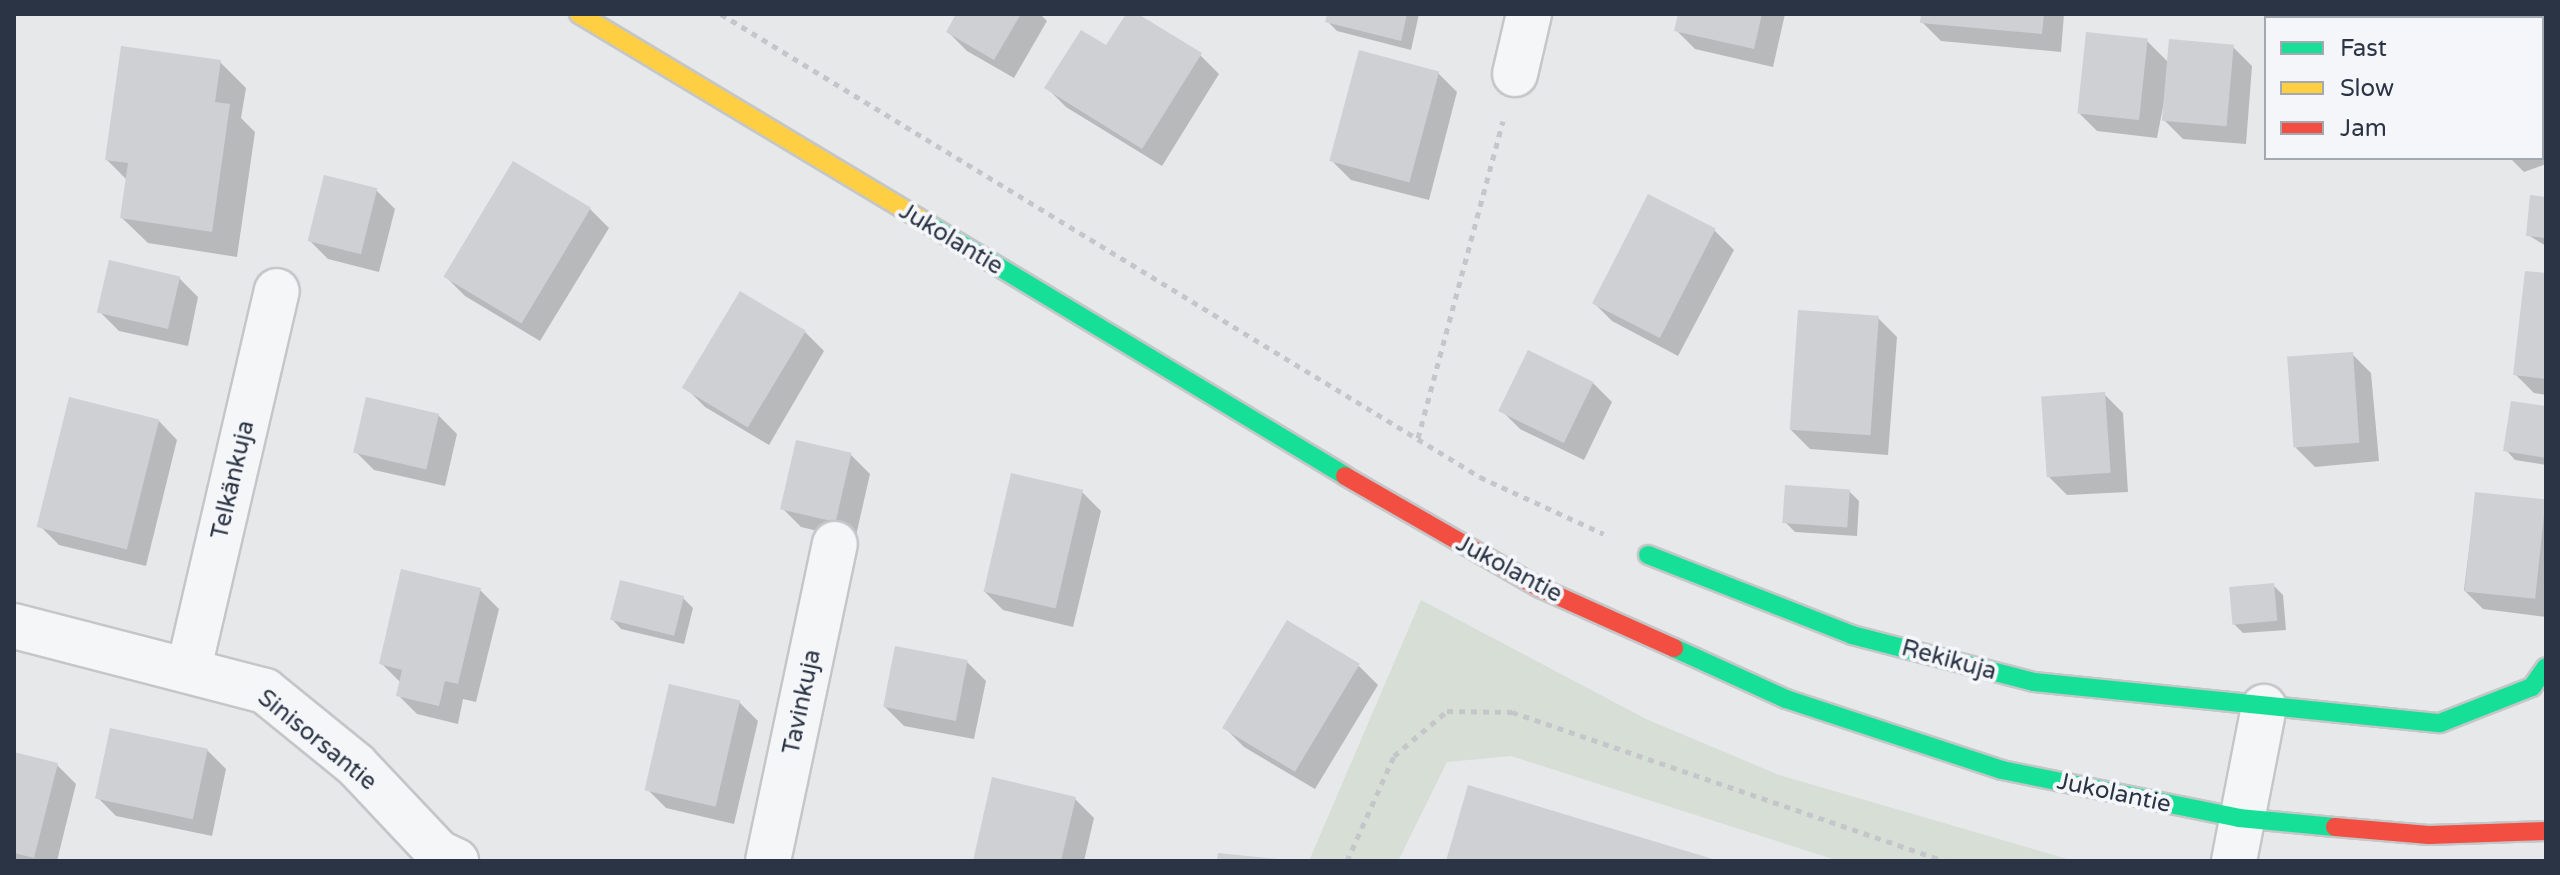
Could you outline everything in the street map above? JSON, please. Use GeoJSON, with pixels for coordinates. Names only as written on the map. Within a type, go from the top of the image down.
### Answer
{"type":"FeatureCollection","features":[{"type":"Feature","properties":{"kind":"street","name":"Jukolantie"},"geometry":{"type":"LineString","coordinates":[[579,14],[1368,490],[1540,588],[1801,704],[2002,770],[2239,818],[2429,835],[2546,831]]}},
{"type":"Feature","properties":{"kind":"street"},"geometry":{"type":"LineString","coordinates":[[1515,74],[1529,14]]}},
{"type":"Feature","properties":{"kind":"street","name":"Telkänkuja"},"geometry":{"type":"LineString","coordinates":[[189,668],[277,291]]}},
{"type":"Feature","properties":{"kind":"street","name":"Tavinkuja"},"geometry":{"type":"LineString","coordinates":[[768,861],[835,544]]}},
{"type":"Feature","properties":{"kind":"street","name":"Rekikuja"},"geometry":{"type":"LineString","coordinates":[[1648,555],[1852,635],[2034,682],[2440,723],[2532,687],[2546,667]]}},
{"type":"Feature","properties":{"kind":"street","name":"Sinisorsantie"},"geometry":{"type":"LineString","coordinates":[[14,626],[189,668],[265,691],[356,765],[444,858]]}},
{"type":"Feature","properties":{"kind":"street"},"geometry":{"type":"LineString","coordinates":[[2234,861],[2239,818],[2264,707]]}},
{"type":"Feature","properties":{"kind":"path"},"geometry":{"type":"LineString","coordinates":[[721,14],[1480,477],[1648,555]]}},
{"type":"Feature","properties":{"kind":"path"},"geometry":{"type":"LineString","coordinates":[[1418,438],[1515,74]]}},
{"type":"Feature","properties":{"kind":"path"},"geometry":{"type":"LineString","coordinates":[[1347,861],[1394,756],[1447,711],[1512,712],[1944,861]]}},
{"type":"Feature","properties":{"kind":"shaded area"},"geometry":{"type":"Polygon","coordinates":[[[1421,600],[1646,719],[1779,775],[2074,861],[1839,861],[1511,756],[1447,762],[1398,861],[1309,861],[1421,600]]]}},
{"type":"Feature","properties":{"kind":"building"},"geometry":{"type":"Polygon","coordinates":[[[956,14],[1021,14],[994,60],[946,32],[956,14]]]}},
{"type":"Feature","properties":{"kind":"building"},"geometry":{"type":"Polygon","coordinates":[[[1126,14],[1138,14],[1202,53],[1142,149],[1044,88],[1081,30],[1106,45],[1126,14]]]}},
{"type":"Feature","properties":{"kind":"building"},"geometry":{"type":"Polygon","coordinates":[[[1327,14],[1407,14],[1401,41],[1325,22],[1327,14]]]}},
{"type":"Feature","properties":{"kind":"building"},"geometry":{"type":"Polygon","coordinates":[[[1678,14],[1762,14],[1754,49],[1674,31],[1678,14]]]}},
{"type":"Feature","properties":{"kind":"building"},"geometry":{"type":"Polygon","coordinates":[[[1921,14],[2044,14],[2042,34],[1920,23],[1921,14]]]}},
{"type":"Feature","properties":{"kind":"building"},"geometry":{"type":"Polygon","coordinates":[[[2265,14],[2352,14],[2309,16],[2265,14]]]}},
{"type":"Feature","properties":{"kind":"building"},"geometry":{"type":"Polygon","coordinates":[[[2542,15],[2546,15],[2546,130],[2544,130],[2542,15]]]}},
{"type":"Feature","properties":{"kind":"building"},"geometry":{"type":"Polygon","coordinates":[[[2086,32],[2148,38],[2139,120],[2077,114],[2086,32]]]}},
{"type":"Feature","properties":{"kind":"building"},"geometry":{"type":"Polygon","coordinates":[[[2169,39],[2234,45],[2227,126],[2162,121],[2169,39]]]}},
{"type":"Feature","properties":{"kind":"building"},"geometry":{"type":"Polygon","coordinates":[[[121,46],[221,60],[215,102],[230,104],[212,232],[120,218],[128,163],[105,160],[121,46]]]}},
{"type":"Feature","properties":{"kind":"building"},"geometry":{"type":"Polygon","coordinates":[[[1359,50],[1439,71],[1409,183],[1329,161],[1359,50]]]}},
{"type":"Feature","properties":{"kind":"building"},"geometry":{"type":"Polygon","coordinates":[[[513,161],[591,208],[521,324],[443,277],[513,161]]]}},
{"type":"Feature","properties":{"kind":"building"},"geometry":{"type":"Polygon","coordinates":[[[324,175],[377,188],[361,254],[308,241],[324,175]]]}},
{"type":"Feature","properties":{"kind":"building"},"geometry":{"type":"Polygon","coordinates":[[[1648,194],[1716,229],[1660,338],[1592,304],[1648,194]]]}},
{"type":"Feature","properties":{"kind":"building"},"geometry":{"type":"Polygon","coordinates":[[[2530,195],[2546,197],[2546,238],[2526,236],[2530,195]]]}},
{"type":"Feature","properties":{"kind":"building"},"geometry":{"type":"Polygon","coordinates":[[[109,260],[180,276],[168,329],[97,313],[109,260]]]}},
{"type":"Feature","properties":{"kind":"building"},"geometry":{"type":"Polygon","coordinates":[[[2525,271],[2546,273],[2546,379],[2513,375],[2525,271]]]}},
{"type":"Feature","properties":{"kind":"building"},"geometry":{"type":"Polygon","coordinates":[[[740,291],[806,331],[748,428],[682,388],[740,291]]]}},
{"type":"Feature","properties":{"kind":"building"},"geometry":{"type":"Polygon","coordinates":[[[1798,310],[1879,316],[1870,435],[1790,430],[1798,310]]]}},
{"type":"Feature","properties":{"kind":"building"},"geometry":{"type":"Polygon","coordinates":[[[1528,350],[1594,382],[1564,443],[1498,411],[1528,350]]]}},
{"type":"Feature","properties":{"kind":"building"},"geometry":{"type":"Polygon","coordinates":[[[2353,352],[2359,443],[2294,447],[2287,357],[2353,352]]]}},
{"type":"Feature","properties":{"kind":"building"},"geometry":{"type":"Polygon","coordinates":[[[2105,392],[2111,473],[2047,477],[2041,396],[2105,392]]]}},
{"type":"Feature","properties":{"kind":"building"},"geometry":{"type":"Polygon","coordinates":[[[69,397],[159,419],[127,550],[37,527],[69,397]]]}},
{"type":"Feature","properties":{"kind":"building"},"geometry":{"type":"Polygon","coordinates":[[[366,397],[439,414],[426,469],[353,453],[366,397]]]}},
{"type":"Feature","properties":{"kind":"building"},"geometry":{"type":"Polygon","coordinates":[[[2511,401],[2546,406],[2546,458],[2503,451],[2511,401]]]}},
{"type":"Feature","properties":{"kind":"building"},"geometry":{"type":"Polygon","coordinates":[[[796,440],[852,453],[836,522],[780,509],[796,440]]]}},
{"type":"Feature","properties":{"kind":"building"},"geometry":{"type":"Polygon","coordinates":[[[1011,473],[1083,490],[1056,609],[984,592],[1011,473]]]}},
{"type":"Feature","properties":{"kind":"building"},"geometry":{"type":"Polygon","coordinates":[[[1785,485],[1850,490],[1847,527],[1782,523],[1785,485]]]}},
{"type":"Feature","properties":{"kind":"building"},"geometry":{"type":"Polygon","coordinates":[[[2475,492],[2546,499],[2535,599],[2465,591],[2475,492]]]}},
{"type":"Feature","properties":{"kind":"building"},"geometry":{"type":"Polygon","coordinates":[[[401,569],[481,588],[458,684],[445,681],[439,706],[396,696],[402,670],[379,664],[401,569]]]}},
{"type":"Feature","properties":{"kind":"building"},"geometry":{"type":"Polygon","coordinates":[[[620,580],[684,596],[674,636],[610,620],[620,580]]]}},
{"type":"Feature","properties":{"kind":"building"},"geometry":{"type":"Polygon","coordinates":[[[2274,583],[2277,621],[2232,625],[2229,587],[2274,583]]]}},
{"type":"Feature","properties":{"kind":"building"},"geometry":{"type":"Polygon","coordinates":[[[1287,620],[1360,664],[1295,772],[1222,728],[1287,620]]]}},
{"type":"Feature","properties":{"kind":"building"},"geometry":{"type":"Polygon","coordinates":[[[895,646],[968,660],[956,721],[883,707],[895,646]]]}},
{"type":"Feature","properties":{"kind":"building"},"geometry":{"type":"Polygon","coordinates":[[[669,684],[740,700],[716,807],[644,790],[669,684]]]}},
{"type":"Feature","properties":{"kind":"building"},"geometry":{"type":"Polygon","coordinates":[[[110,728],[208,749],[193,819],[95,798],[110,728]]]}},
{"type":"Feature","properties":{"kind":"building"},"geometry":{"type":"Polygon","coordinates":[[[14,752],[58,763],[34,858],[14,853],[14,752]]]}},
{"type":"Feature","properties":{"kind":"building"},"geometry":{"type":"Polygon","coordinates":[[[992,777],[1076,797],[1061,861],[973,861],[992,777]]]}},
{"type":"Feature","properties":{"kind":"building"},"geometry":{"type":"Polygon","coordinates":[[[1468,785],[1716,860],[1446,861],[1468,785]]]}},
{"type":"Feature","properties":{"kind":"building"},"geometry":{"type":"Polygon","coordinates":[[[1218,853],[1278,859],[1278,861],[1217,861],[1218,853]]]}},
{"type":"Feature","properties":{"kind":"traffic: fast"},"geometry":{"type":"LineString","coordinates":[[928,224],[1345,476]]}},
{"type":"Feature","properties":{"kind":"traffic: fast"},"geometry":{"type":"LineString","coordinates":[[1648,555],[1852,635],[2034,682],[2440,723],[2532,687],[2546,667]]}},
{"type":"Feature","properties":{"kind":"traffic: fast"},"geometry":{"type":"LineString","coordinates":[[1674,648],[1786,699],[2002,770],[2239,818],[2335,827]]}},
{"type":"Feature","properties":{"kind":"traffic: slow"},"geometry":{"type":"LineString","coordinates":[[579,14],[928,224]]}},
{"type":"Feature","properties":{"kind":"traffic: jam"},"geometry":{"type":"LineString","coordinates":[[1345,476],[1540,588],[1674,648]]}},
{"type":"Feature","properties":{"kind":"traffic: jam"},"geometry":{"type":"LineString","coordinates":[[2335,827],[2429,835],[2546,831]]}}]}
